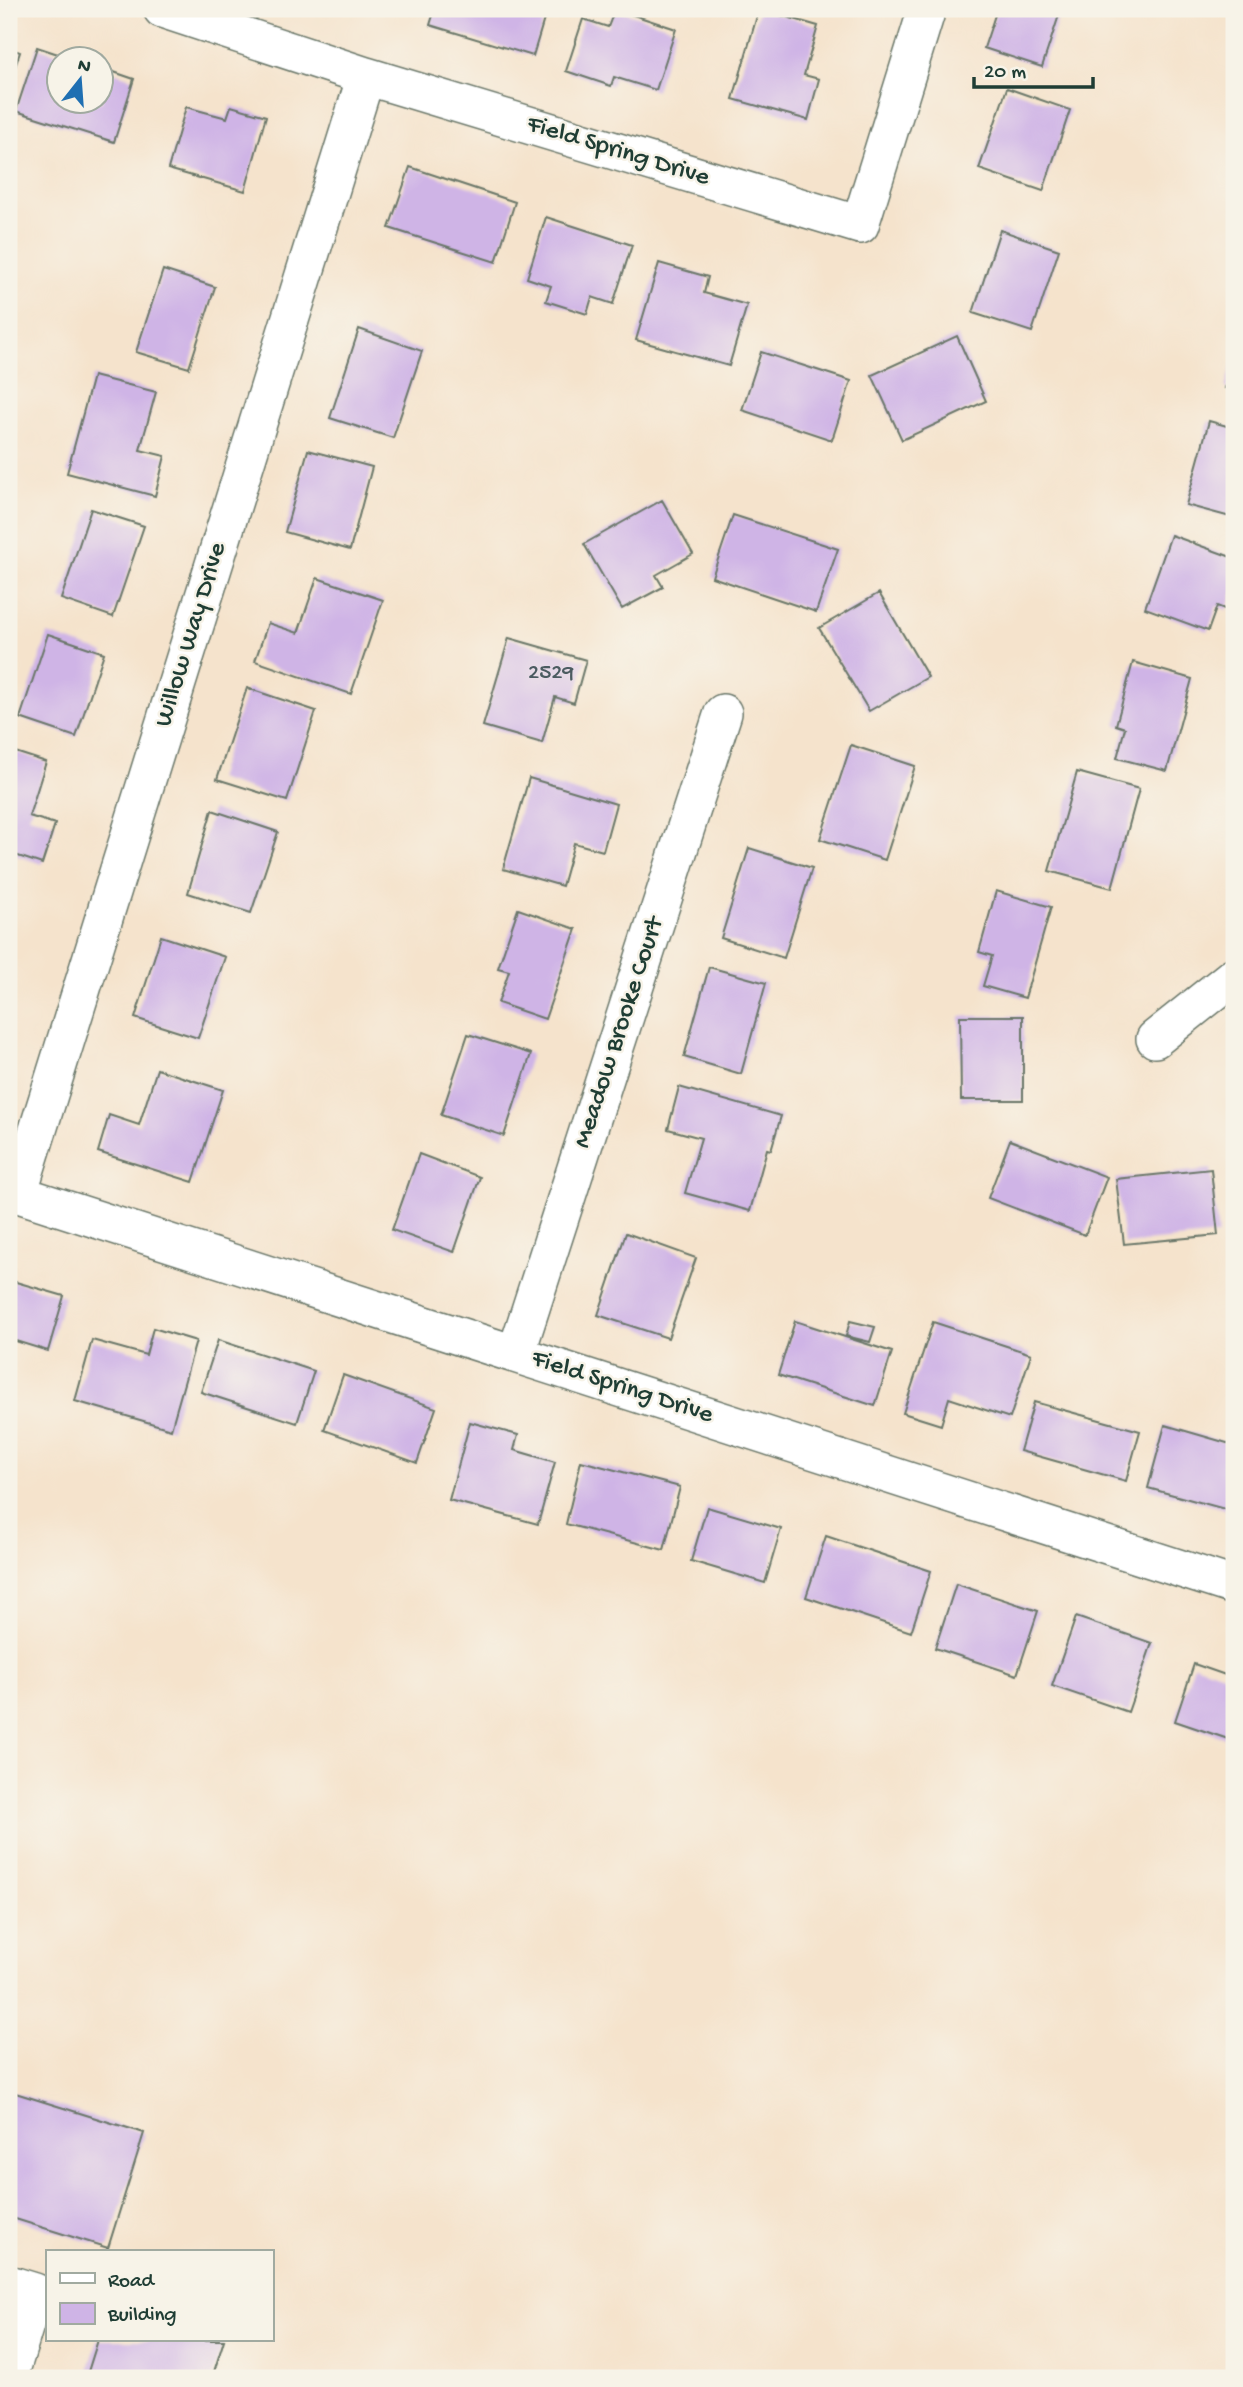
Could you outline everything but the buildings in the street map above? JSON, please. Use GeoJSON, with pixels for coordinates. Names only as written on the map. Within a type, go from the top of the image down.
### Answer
{"type":"FeatureCollection","features":[{"type":"Feature","properties":{"kind":"street","name":"Field Spring Drive"},"geometry":{"type":"LineString","coordinates":[[162,9],[366,76],[860,225],[927,9]]}},
{"type":"Feature","properties":{"kind":"street","name":"Willow Way Drive"},"geometry":{"type":"LineString","coordinates":[[13,1193],[366,76]]}},
{"type":"Feature","properties":{"kind":"street","name":"Meadow Brooke Court"},"geometry":{"type":"LineString","coordinates":[[516,1354],[723,713]]}},
{"type":"Feature","properties":{"kind":"street"},"geometry":{"type":"LineString","coordinates":[[1155,1039],[1234,976]]}},
{"type":"Feature","properties":{"kind":"street","name":"Field Spring Drive"},"geometry":{"type":"LineString","coordinates":[[13,1193],[1234,1586]]}},
{"type":"Feature","properties":{"kind":"street"},"geometry":{"type":"LineString","coordinates":[[9,2284],[35,2292],[9,2377]]}}]}
